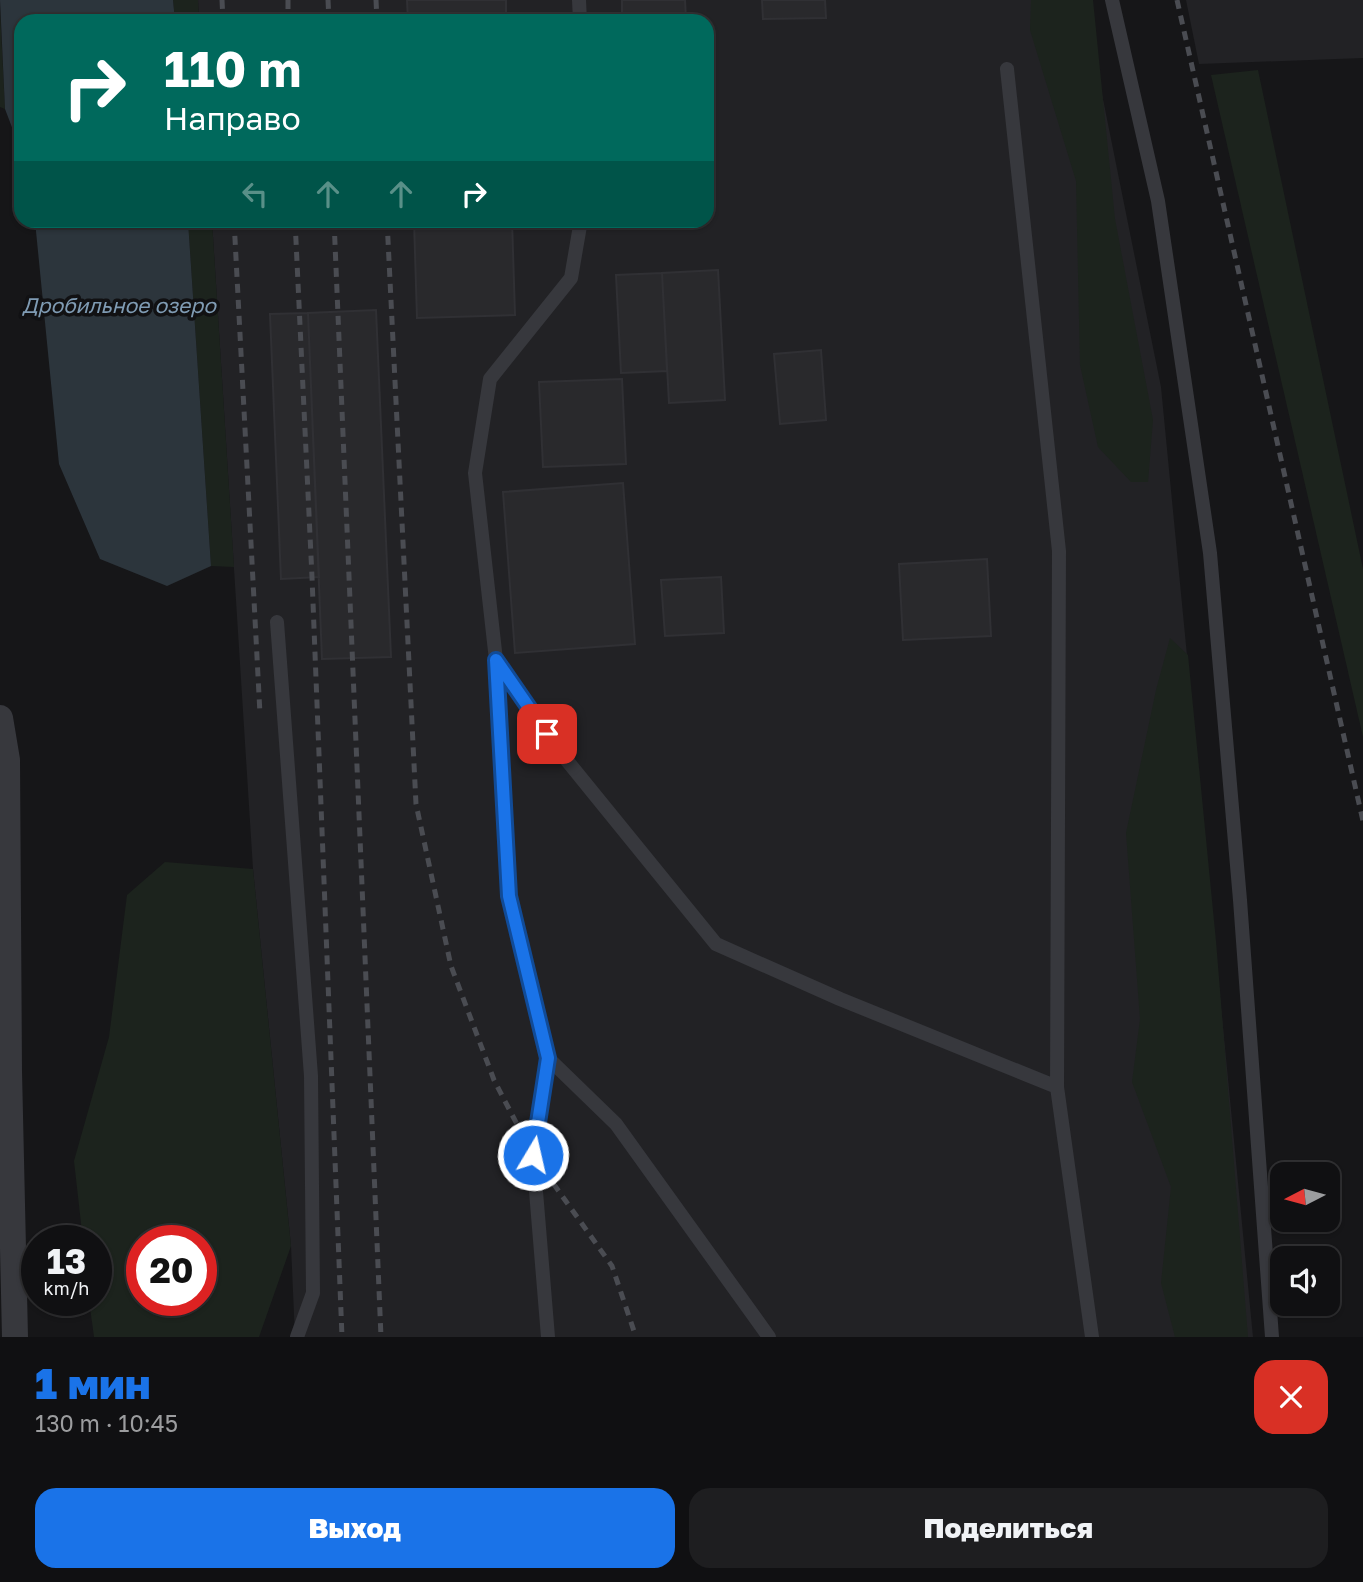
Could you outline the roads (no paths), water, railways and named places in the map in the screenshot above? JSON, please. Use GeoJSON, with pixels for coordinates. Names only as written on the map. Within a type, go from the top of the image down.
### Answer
{"type":"FeatureCollection","features":[{"type":"Feature","properties":{"kind":"street"},"geometry":{"type":"LineString","coordinates":[[0,718],[8,760],[9,1071],[15,1337]]}},
{"type":"Feature","properties":{"kind":"lane"},"geometry":{"type":"LineString","coordinates":[[1112,0],[1158,201],[1210,553],[1240,900],[1272,1337]]}},
{"type":"Feature","properties":{"kind":"lane"},"geometry":{"type":"LineString","coordinates":[[1007,69],[1059,551],[1057,1087],[1092,1337]]}},
{"type":"Feature","properties":{"kind":"lane"},"geometry":{"type":"LineString","coordinates":[[548,1337],[533,1155],[548,1058],[509,896],[496,660],[475,474],[490,379],[571,278],[580,228]]}},
{"type":"Feature","properties":{"kind":"lane"},"geometry":{"type":"LineString","coordinates":[[277,622],[311,1076],[313,1293],[297,1337]]}},
{"type":"Feature","properties":{"kind":"lane"},"geometry":{"type":"LineString","coordinates":[[496,660],[560,752],[716,944],[840,999],[1057,1087]]}},
{"type":"Feature","properties":{"kind":"lane"},"geometry":{"type":"LineString","coordinates":[[548,1058],[616,1124],[769,1337]]}},
{"type":"Feature","properties":{"kind":"water"},"geometry":{"type":"Polygon","coordinates":[[[0,0],[173,0],[174,14],[14,14],[14,133],[5,109],[0,0]]]}},
{"type":"Feature","properties":{"kind":"water","name":"Дробильное озеро"},"geometry":{"type":"Polygon","coordinates":[[[36,228],[188,228],[211,566],[167,586],[100,559],[59,464],[36,228]]]}},
{"type":"Feature","properties":{"kind":"railway"},"geometry":{"type":"LineString","coordinates":[[222,0],[223,14]]}},
{"type":"Feature","properties":{"kind":"railway"},"geometry":{"type":"LineString","coordinates":[[288,0],[288,14]]}},
{"type":"Feature","properties":{"kind":"railway"},"geometry":{"type":"LineString","coordinates":[[328,0],[329,14]]}},
{"type":"Feature","properties":{"kind":"railway"},"geometry":{"type":"LineString","coordinates":[[376,0],[377,14]]}},
{"type":"Feature","properties":{"kind":"railway"},"geometry":{"type":"LineString","coordinates":[[1177,0],[1363,821]]}},
{"type":"Feature","properties":{"kind":"railway"},"geometry":{"type":"LineString","coordinates":[[234,228],[260,714]]}},
{"type":"Feature","properties":{"kind":"railway"},"geometry":{"type":"LineString","coordinates":[[295,228],[342,1337]]}},
{"type":"Feature","properties":{"kind":"railway"},"geometry":{"type":"LineString","coordinates":[[334,228],[381,1337]]}},
{"type":"Feature","properties":{"kind":"railway"},"geometry":{"type":"LineString","coordinates":[[387,228],[416,804],[451,966],[494,1080],[533,1155],[612,1266],[636,1337]]}}]}
